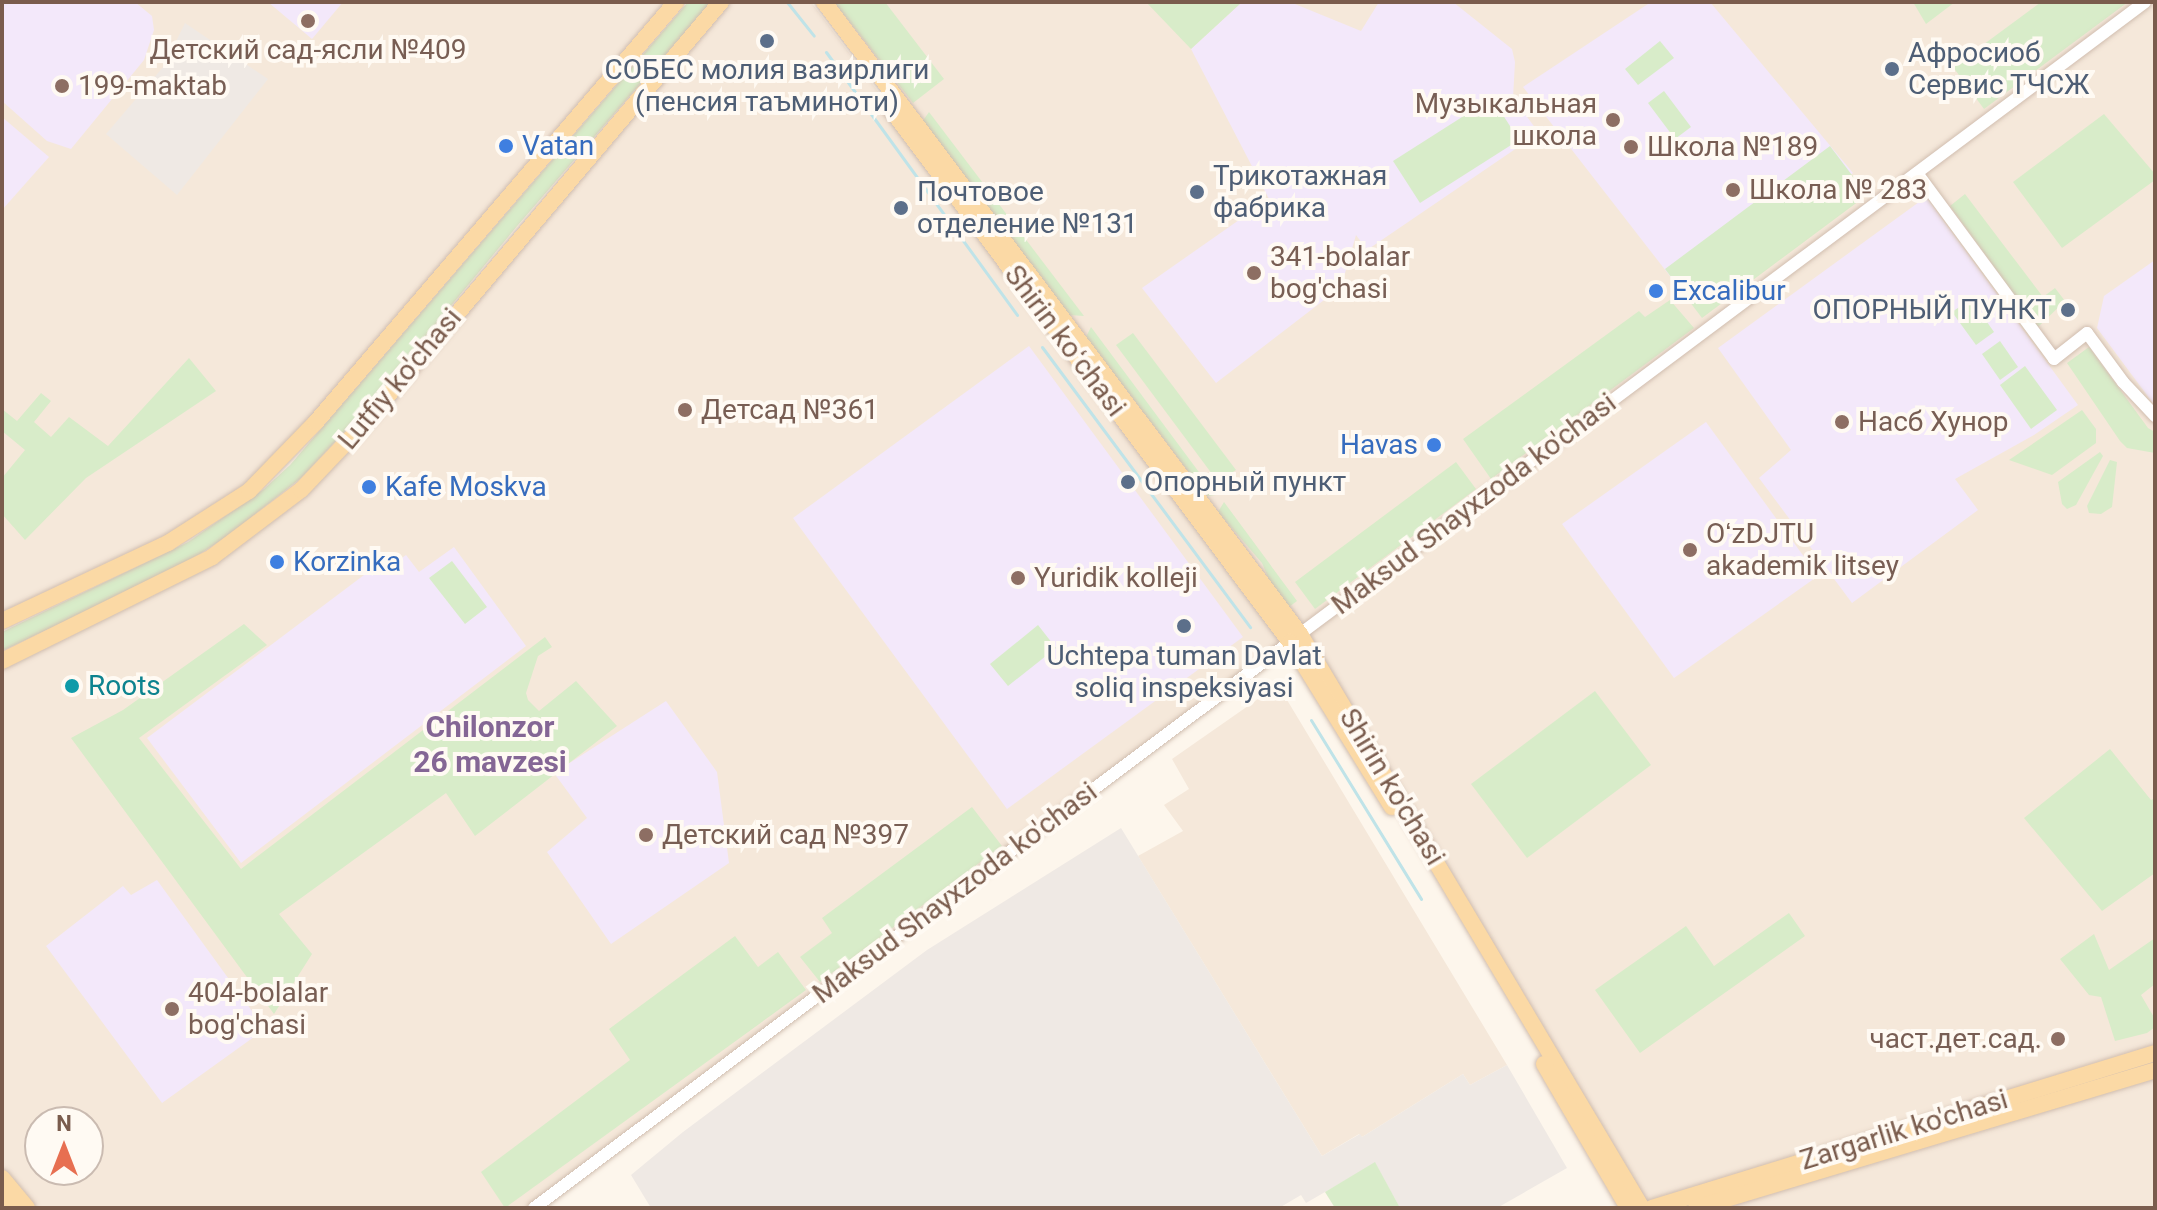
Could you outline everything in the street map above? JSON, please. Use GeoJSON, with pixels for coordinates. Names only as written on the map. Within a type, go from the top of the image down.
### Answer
{"type":"FeatureCollection","features":[{"type":"Feature","properties":{"kind":"main road","name":"Lutfiy ko'chasi"},"geometry":{"type":"LineString","coordinates":[[2,621],[168,543],[249,491],[316,422],[676,2]]}},
{"type":"Feature","properties":{"kind":"main road","name":"Lutfiy ko'chasi"},"geometry":{"type":"LineString","coordinates":[[2,661],[212,557],[273,514],[309,483],[362,426],[721,2]]}},
{"type":"Feature","properties":{"kind":"main road"},"geometry":{"type":"LineString","coordinates":[[811,2],[938,162]]}},
{"type":"Feature","properties":{"kind":"main road","name":"Shirin ko'chasi"},"geometry":{"type":"LineString","coordinates":[[824,2],[938,162],[1295,638],[1642,1208]]}},
{"type":"Feature","properties":{"kind":"main road","name":"Shirin ko'chasi"},"geometry":{"type":"LineString","coordinates":[[1295,638],[1628,1208]]}},
{"type":"Feature","properties":{"kind":"main road","name":"Zargarlik ko'chasi"},"geometry":{"type":"LineString","coordinates":[[1652,1208],[2155,1053]]}},
{"type":"Feature","properties":{"kind":"main road","name":"Zargarlik ko'chasi"},"geometry":{"type":"LineString","coordinates":[[1696,1208],[2155,1070]]}},
{"type":"Feature","properties":{"kind":"main road"},"geometry":{"type":"LineString","coordinates":[[2,1178],[27,1208]]}},
{"type":"Feature","properties":{"kind":"main road"},"geometry":{"type":"LineString","coordinates":[[2,1196],[11,1208]]}},
{"type":"Feature","properties":{"kind":"street","name":"Maksud Shayxzoda ko'chasi"},"geometry":{"type":"LineString","coordinates":[[534,1208],[2145,2]]}},
{"type":"Feature","properties":{"kind":"street"},"geometry":{"type":"LineString","coordinates":[[1917,173],[2054,359],[2087,333],[2123,382],[2155,416]]}},
{"type":"Feature","properties":{"kind":"shaded area"},"geometry":{"type":"Polygon","coordinates":[[[2,2],[676,2],[316,422],[217,514],[2,621],[2,2]]]}},
{"type":"Feature","properties":{"kind":"shaded area","name":"199-maktab"},"geometry":{"type":"Polygon","coordinates":[[[2,2],[135,2],[152,16],[154,30],[144,60],[71,149],[47,141],[2,101],[2,2]]]}},
{"type":"Feature","properties":{"kind":"shaded area","name":"Детский сад-ясли №409"},"geometry":{"type":"Polygon","coordinates":[[[268,2],[343,2],[312,39],[268,2]]]}},
{"type":"Feature","properties":{"kind":"shaded area","name":"Chilonzor 26 mavzesi"},"geometry":{"type":"Polygon","coordinates":[[[721,2],[811,2],[1290,642],[534,1208],[27,1208],[2,1178],[2,661],[141,595],[284,505],[721,2]]]}},
{"type":"Feature","properties":{"kind":"shaded area"},"geometry":{"type":"Polygon","coordinates":[[[824,2],[2155,2],[2155,1053],[1642,1208],[1406,809],[824,2]]]}},
{"type":"Feature","properties":{"kind":"shaded area"},"geometry":{"type":"Polygon","coordinates":[[[1242,2],[1290,2],[1361,31],[1379,2],[1453,2],[1512,49],[1515,62],[1513,98],[1539,133],[1367,250],[1356,235],[1341,287],[1216,383],[1142,288],[1269,199],[1191,49],[1242,2]]]}},
{"type":"Feature","properties":{"kind":"shaded area"},"geometry":{"type":"Polygon","coordinates":[[[1651,2],[1710,2],[1853,173],[1687,298],[1523,87],[1651,2]]]}},
{"type":"Feature","properties":{"kind":"shaded area"},"geometry":{"type":"Polygon","coordinates":[[[185,23],[268,79],[177,195],[106,134],[164,66],[185,23]]]}},
{"type":"Feature","properties":{"kind":"shaded area"},"geometry":{"type":"Polygon","coordinates":[[[2,117],[49,157],[2,210],[2,117]]]}},
{"type":"Feature","properties":{"kind":"shaded area"},"geometry":{"type":"Polygon","coordinates":[[[1926,197],[2078,405],[2034,435],[1955,479],[1978,510],[1852,603],[1759,478],[1791,450],[1718,348],[1926,197]]]}},
{"type":"Feature","properties":{"kind":"shaded area"},"geometry":{"type":"Polygon","coordinates":[[[2155,260],[2155,406],[2097,328],[2104,296],[2155,260]]]}},
{"type":"Feature","properties":{"kind":"shaded area","name":"Yuridik kolleji"},"geometry":{"type":"Polygon","coordinates":[[[1029,346],[1243,637],[1007,809],[793,518],[1029,346]]]}},
{"type":"Feature","properties":{"kind":"shaded area","name":"OʻzDJTU akademik litsey"},"geometry":{"type":"Polygon","coordinates":[[[1706,422],[1818,576],[1674,678],[1562,524],[1706,422]]]}},
{"type":"Feature","properties":{"kind":"shaded area"},"geometry":{"type":"Polygon","coordinates":[[[454,547],[526,646],[241,863],[147,738],[380,563],[386,570],[406,555],[419,572],[454,547]]]}},
{"type":"Feature","properties":{"kind":"shaded area"},"geometry":{"type":"Polygon","coordinates":[[[1278,685],[1507,1065],[1470,1085],[1463,1074],[1362,1137],[1359,1134],[1322,1156],[1138,856],[1183,831],[1164,805],[1189,789],[1172,759],[1278,685]]]}},
{"type":"Feature","properties":{"kind":"shaded area","name":"Детский сад №397"},"geometry":{"type":"Polygon","coordinates":[[[666,701],[717,772],[729,863],[611,944],[547,852],[587,818],[554,773],[666,701]]]}},
{"type":"Feature","properties":{"kind":"shaded area"},"geometry":{"type":"Polygon","coordinates":[[[1121,828],[1322,1156],[1360,1134],[1362,1137],[1463,1074],[1470,1085],[1507,1065],[1567,1168],[1497,1208],[1400,1208],[1375,1163],[1306,1203],[1301,1195],[1279,1208],[651,1208],[631,1175],[683,1132],[927,950],[1121,828]]]}},
{"type":"Feature","properties":{"kind":"shaded area","name":"404-bolalar bog'chasi"},"geometry":{"type":"Polygon","coordinates":[[[157,880],[265,1029],[162,1103],[46,946],[123,886],[131,895],[157,880]]]}},
{"type":"Feature","properties":{"kind":"shaded area"},"geometry":{"type":"Polygon","coordinates":[[[2155,1070],[2155,1208],[1696,1208],[2155,1070]]]}},
{"type":"Feature","properties":{"kind":"green space"},"geometry":{"type":"Polygon","coordinates":[[[688,2],[711,2],[518,225],[362,413],[301,478],[226,537],[178,568],[2,651],[2,632],[188,542],[264,489],[290,465],[688,2]]]}},
{"type":"Feature","properties":{"kind":"green space"},"geometry":{"type":"Polygon","coordinates":[[[885,2],[944,79],[913,103],[835,3],[885,2]]]}},
{"type":"Feature","properties":{"kind":"green space"},"geometry":{"type":"Polygon","coordinates":[[[1146,2],[1242,2],[1191,49],[1146,2]]]}},
{"type":"Feature","properties":{"kind":"green space"},"geometry":{"type":"Polygon","coordinates":[[[1913,2],[1955,2],[1926,24],[1913,2]]]}},
{"type":"Feature","properties":{"kind":"green space"},"geometry":{"type":"Polygon","coordinates":[[[2041,2],[2128,2],[1984,109],[1953,67],[2041,2]]]}},
{"type":"Feature","properties":{"kind":"green space"},"geometry":{"type":"Polygon","coordinates":[[[1660,41],[1674,58],[1638,85],[1625,69],[1660,41]]]}},
{"type":"Feature","properties":{"kind":"green space"},"geometry":{"type":"Polygon","coordinates":[[[1664,91],[1691,127],[1675,139],[1648,103],[1664,91]]]}},
{"type":"Feature","properties":{"kind":"green space"},"geometry":{"type":"Polygon","coordinates":[[[1492,98],[1519,140],[1420,203],[1393,161],[1492,98]]]}},
{"type":"Feature","properties":{"kind":"green space"},"geometry":{"type":"Polygon","coordinates":[[[929,112],[1084,316],[1069,315],[922,122],[929,112]]]}},
{"type":"Feature","properties":{"kind":"green space"},"geometry":{"type":"Polygon","coordinates":[[[2104,114],[2155,174],[2155,180],[2062,248],[2013,182],[2104,114]]]}},
{"type":"Feature","properties":{"kind":"green space"},"geometry":{"type":"Polygon","coordinates":[[[1830,146],[1867,195],[1702,318],[1665,269],[1830,146]]]}},
{"type":"Feature","properties":{"kind":"green space"},"geometry":{"type":"Polygon","coordinates":[[[1965,194],[2043,297],[2055,288],[2065,301],[2038,327],[1950,206],[1965,194]]]}},
{"type":"Feature","properties":{"kind":"green space"},"geometry":{"type":"Polygon","coordinates":[[[1971,299],[1994,332],[1976,345],[1952,312],[1971,299]]]}},
{"type":"Feature","properties":{"kind":"green space"},"geometry":{"type":"Polygon","coordinates":[[[1670,300],[1694,328],[1491,479],[1463,439],[1639,311],[1645,317],[1670,300]]]}},
{"type":"Feature","properties":{"kind":"green space"},"geometry":{"type":"Polygon","coordinates":[[[1091,327],[1216,495],[1207,496],[1086,337],[1091,327]]]}},
{"type":"Feature","properties":{"kind":"green space"},"geometry":{"type":"Polygon","coordinates":[[[1133,333],[1236,470],[1218,482],[1116,345],[1133,333]]]}},
{"type":"Feature","properties":{"kind":"green space"},"geometry":{"type":"Polygon","coordinates":[[[2000,341],[2018,367],[2000,380],[1982,354],[2000,341]]]}},
{"type":"Feature","properties":{"kind":"green space"},"geometry":{"type":"Polygon","coordinates":[[[2089,347],[2148,428],[2155,432],[2155,453],[2127,448],[2120,441],[2067,363],[2089,347]]]}},
{"type":"Feature","properties":{"kind":"green space"},"geometry":{"type":"Polygon","coordinates":[[[189,358],[216,391],[86,478],[25,540],[2,514],[2,478],[25,450],[2,431],[2,409],[17,421],[41,393],[51,401],[34,422],[51,437],[69,417],[108,446],[189,358]]]}},
{"type":"Feature","properties":{"kind":"green space"},"geometry":{"type":"Polygon","coordinates":[[[2025,366],[2057,410],[2031,429],[2000,385],[2025,366]]]}},
{"type":"Feature","properties":{"kind":"green space"},"geometry":{"type":"Polygon","coordinates":[[[2082,410],[2096,429],[2096,443],[2052,475],[2009,460],[2082,410]]]}},
{"type":"Feature","properties":{"kind":"green space"},"geometry":{"type":"Polygon","coordinates":[[[2100,452],[2103,456],[2076,505],[2067,509],[2062,504],[2058,482],[2100,452]]]}},
{"type":"Feature","properties":{"kind":"green space"},"geometry":{"type":"Polygon","coordinates":[[[2110,460],[2117,462],[2112,507],[2101,514],[2089,513],[2087,506],[2110,460]]]}},
{"type":"Feature","properties":{"kind":"green space"},"geometry":{"type":"Polygon","coordinates":[[[1456,462],[1476,489],[1315,609],[1295,582],[1456,462]]]}},
{"type":"Feature","properties":{"kind":"green space"},"geometry":{"type":"Polygon","coordinates":[[[1224,502],[1297,601],[1289,607],[1270,582],[1262,563],[1218,512],[1224,502]]]}},
{"type":"Feature","properties":{"kind":"green space"},"geometry":{"type":"Polygon","coordinates":[[[452,561],[487,607],[465,624],[429,578],[452,561]]]}},
{"type":"Feature","properties":{"kind":"green space"},"geometry":{"type":"Polygon","coordinates":[[[244,624],[267,645],[139,738],[241,869],[545,637],[552,647],[538,656],[526,693],[528,700],[539,711],[576,681],[617,726],[475,836],[446,793],[279,914],[312,954],[274,1014],[71,738],[123,710],[244,624]]]}},
{"type":"Feature","properties":{"kind":"green space"},"geometry":{"type":"Polygon","coordinates":[[[1038,625],[1056,648],[1008,686],[990,664],[1038,625]]]}},
{"type":"Feature","properties":{"kind":"green space"},"geometry":{"type":"Polygon","coordinates":[[[1595,691],[1651,765],[1527,858],[1471,784],[1595,691]]]}},
{"type":"Feature","properties":{"kind":"green space"},"geometry":{"type":"Polygon","coordinates":[[[2110,749],[2151,800],[2155,798],[2155,873],[2102,911],[2024,818],[2110,749]]]}},
{"type":"Feature","properties":{"kind":"green space"},"geometry":{"type":"Polygon","coordinates":[[[972,807],[1002,846],[820,982],[800,957],[832,933],[822,918],[972,807]]]}},
{"type":"Feature","properties":{"kind":"green space"},"geometry":{"type":"Polygon","coordinates":[[[1789,913],[1805,936],[1640,1053],[1595,990],[1686,926],[1714,966],[1789,913]]]}},
{"type":"Feature","properties":{"kind":"green space"},"geometry":{"type":"Polygon","coordinates":[[[2094,934],[2109,970],[2155,938],[2155,984],[2141,995],[2155,1019],[2155,1027],[2147,1033],[2115,1041],[2101,997],[2089,995],[2060,959],[2094,934]]]}},
{"type":"Feature","properties":{"kind":"green space"},"geometry":{"type":"Polygon","coordinates":[[[735,936],[758,967],[778,952],[806,990],[505,1208],[481,1172],[630,1060],[609,1029],[735,936]]]}},
{"type":"Feature","properties":{"kind":"green space"},"geometry":{"type":"Polygon","coordinates":[[[1375,1162],[1399,1206],[1335,1208],[1325,1192],[1375,1162]]]}},
{"type":"Feature","properties":{"kind":"waterway"},"geometry":{"type":"LineString","coordinates":[[787,2],[814,36]]}},
{"type":"Feature","properties":{"kind":"waterway"},"geometry":{"type":"LineString","coordinates":[[826,52],[1017,315]]}},
{"type":"Feature","properties":{"kind":"waterway"},"geometry":{"type":"LineString","coordinates":[[1042,347],[1250,627]]}},
{"type":"Feature","properties":{"kind":"waterway"},"geometry":{"type":"LineString","coordinates":[[1311,720],[1421,899]]}},
{"type":"Feature","properties":{"kind":"place","name":"Детский сад-ясли №409"},"geometry":{"type":"Point","coordinates":[308,21]}},
{"type":"Feature","properties":{"kind":"place","name":"СОБЕС молия вазирлиги (пенсия таъминоти)"},"geometry":{"type":"Point","coordinates":[767,41]}},
{"type":"Feature","properties":{"kind":"place","name":"Афросиоб Сервис ТЧСЖ"},"geometry":{"type":"Point","coordinates":[1892,69]}},
{"type":"Feature","properties":{"kind":"place","name":"199-maktab"},"geometry":{"type":"Point","coordinates":[62,86]}},
{"type":"Feature","properties":{"kind":"place","name":"Музыкальная школа"},"geometry":{"type":"Point","coordinates":[1613,120]}},
{"type":"Feature","properties":{"kind":"place","name":"Vatan"},"geometry":{"type":"Point","coordinates":[506,146]}},
{"type":"Feature","properties":{"kind":"place","name":"Школа №189"},"geometry":{"type":"Point","coordinates":[1631,147]}},
{"type":"Feature","properties":{"kind":"place","name":"Школа № 283"},"geometry":{"type":"Point","coordinates":[1733,190]}},
{"type":"Feature","properties":{"kind":"place","name":"Трикотажная фабрика"},"geometry":{"type":"Point","coordinates":[1197,192]}},
{"type":"Feature","properties":{"kind":"place","name":"Почтовое отделение №131"},"geometry":{"type":"Point","coordinates":[901,208]}},
{"type":"Feature","properties":{"kind":"place","name":"341-bolalar bog'chasi"},"geometry":{"type":"Point","coordinates":[1254,273]}},
{"type":"Feature","properties":{"kind":"place","name":"Excalibur"},"geometry":{"type":"Point","coordinates":[1656,291]}},
{"type":"Feature","properties":{"kind":"place","name":"ОПОРНЫЙ ПУНКТ"},"geometry":{"type":"Point","coordinates":[2068,310]}},
{"type":"Feature","properties":{"kind":"place","name":"Детсад №361"},"geometry":{"type":"Point","coordinates":[685,410]}},
{"type":"Feature","properties":{"kind":"place","name":"Насб Хунор"},"geometry":{"type":"Point","coordinates":[1842,422]}},
{"type":"Feature","properties":{"kind":"place","name":"Havas"},"geometry":{"type":"Point","coordinates":[1434,445]}},
{"type":"Feature","properties":{"kind":"place","name":"Опорный пункт"},"geometry":{"type":"Point","coordinates":[1128,482]}},
{"type":"Feature","properties":{"kind":"place","name":"Kafe Moskva"},"geometry":{"type":"Point","coordinates":[369,487]}},
{"type":"Feature","properties":{"kind":"place","name":"OʻzDJTU akademik litsey"},"geometry":{"type":"Point","coordinates":[1690,550]}},
{"type":"Feature","properties":{"kind":"place","name":"Korzinka"},"geometry":{"type":"Point","coordinates":[277,562]}},
{"type":"Feature","properties":{"kind":"place","name":"Yuridik kolleji"},"geometry":{"type":"Point","coordinates":[1018,578]}},
{"type":"Feature","properties":{"kind":"place","name":"Uchtepa tuman Davlat soliq inspeksiyasi"},"geometry":{"type":"Point","coordinates":[1184,626]}},
{"type":"Feature","properties":{"kind":"place","name":"Roots"},"geometry":{"type":"Point","coordinates":[72,686]}},
{"type":"Feature","properties":{"kind":"place","name":"Детский сад №397"},"geometry":{"type":"Point","coordinates":[646,835]}},
{"type":"Feature","properties":{"kind":"place","name":"404-bolalar bog'chasi"},"geometry":{"type":"Point","coordinates":[172,1009]}},
{"type":"Feature","properties":{"kind":"place","name":"част.дет.сад."},"geometry":{"type":"Point","coordinates":[2058,1039]}},
{"type":"Feature","properties":{"kind":"district","name":"Chilonzor 26 mavzesi"},"geometry":{"type":"Point","coordinates":[490,744]}}]}
